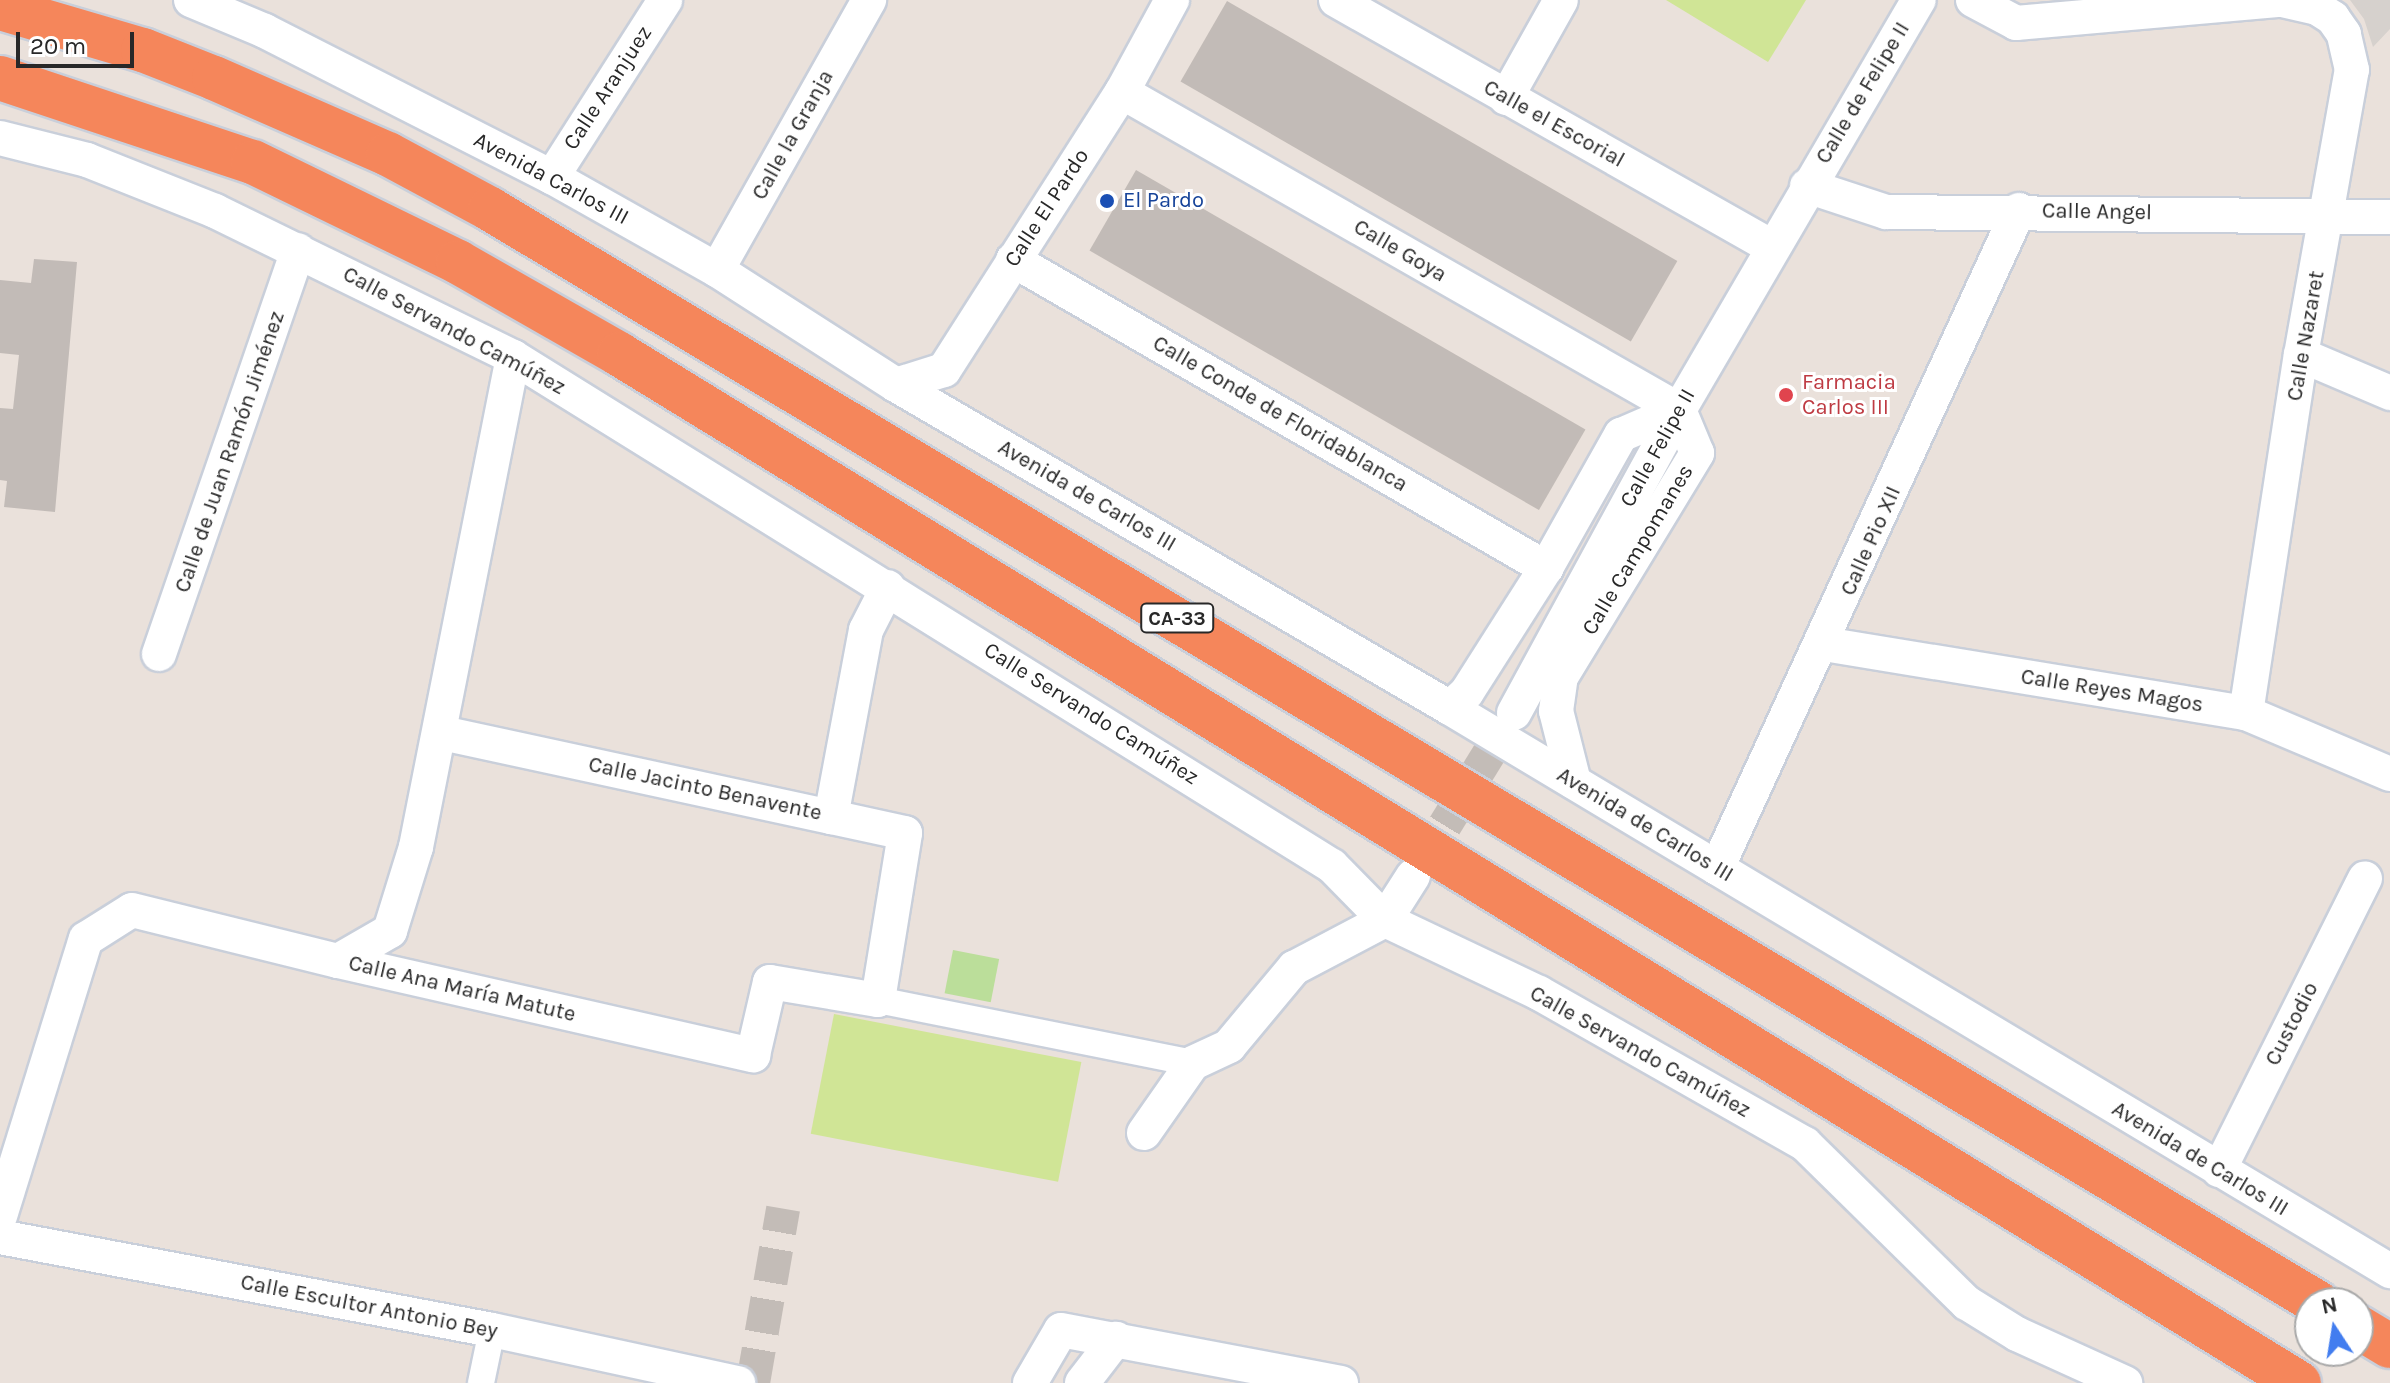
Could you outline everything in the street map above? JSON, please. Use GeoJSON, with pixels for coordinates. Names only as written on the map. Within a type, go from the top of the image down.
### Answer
{"type":"FeatureCollection","features":[{"type":"Feature","properties":{"kind":"highway","name":"CA-33"},"geometry":{"type":"LineString","coordinates":[[0,8],[143,50],[214,78],[388,154],[490,209],[2294,1289]]}},
{"type":"Feature","properties":{"kind":"highway","name":"CA-33"},"geometry":{"type":"LineString","coordinates":[[0,78],[253,162],[355,208],[552,315],[2299,1383]]}},
{"type":"Feature","properties":{"kind":"street","name":"Calle Aranjuez"},"geometry":{"type":"LineString","coordinates":[[552,177],[665,0]]}},
{"type":"Feature","properties":{"kind":"street","name":"Calle la Granja"},"geometry":{"type":"LineString","coordinates":[[717,270],[869,0]]}},
{"type":"Feature","properties":{"kind":"street","name":"Calle El Pardo"},"geometry":{"type":"LineString","coordinates":[[896,385],[944,370],[1122,92],[1172,0]]}},
{"type":"Feature","properties":{"kind":"street","name":"Calle el Escorial"},"geometry":{"type":"LineString","coordinates":[[1336,0],[1772,247]]}},
{"type":"Feature","properties":{"kind":"street"},"geometry":{"type":"LineString","coordinates":[[1506,98],[1561,0]]}},
{"type":"Feature","properties":{"kind":"street","name":"Calle de Felipe II"},"geometry":{"type":"LineString","coordinates":[[1807,186],[1919,0]]}},
{"type":"Feature","properties":{"kind":"street","name":"Calle Nazaret"},"geometry":{"type":"LineString","coordinates":[[1973,0],[2016,23],[2281,0],[2300,1],[2333,18],[2351,51],[2352,70],[2301,355],[2246,713]]}},
{"type":"Feature","properties":{"kind":"street","name":"Avenida Carlos III"},"geometry":{"type":"LineString","coordinates":[[202,2],[552,177],[717,270],[896,385]]}},
{"type":"Feature","properties":{"kind":"street","name":"Calle Goya"},"geometry":{"type":"LineString","coordinates":[[1122,92],[1679,410]]}},
{"type":"Feature","properties":{"kind":"street","name":"Calle Servando Camúñez"},"geometry":{"type":"LineString","coordinates":[[0,138],[151,183],[298,250],[513,357],[888,587],[1332,866],[1385,920],[1539,993],[1805,1144],[1967,1303],[2017,1334],[2123,1383]]}},
{"type":"Feature","properties":{"kind":"street","name":"Calle Angel"},"geometry":{"type":"LineString","coordinates":[[1807,186],[1886,212],[2019,210],[2390,217]]}},
{"type":"Feature","properties":{"kind":"street","name":"Calle Felipe II"},"geometry":{"type":"LineString","coordinates":[[1514,713],[1679,410],[1807,186]]}},
{"type":"Feature","properties":{"kind":"street","name":"Calle Pio XII"},"geometry":{"type":"LineString","coordinates":[[1717,868],[1824,644],[2019,210]]}},
{"type":"Feature","properties":{"kind":"street","name":"Calle de Juan Ramón Jiménez"},"geometry":{"type":"LineString","coordinates":[[159,654],[298,250]]}},
{"type":"Feature","properties":{"kind":"street","name":"Calle Conde de Floridablanca"},"geometry":{"type":"LineString","coordinates":[[1013,260],[1546,568]]}},
{"type":"Feature","properties":{"kind":"street"},"geometry":{"type":"LineString","coordinates":[[2301,355],[2390,393]]}},
{"type":"Feature","properties":{"kind":"street","name":"Calle Ana María Matute"},"geometry":{"type":"LineString","coordinates":[[338,961],[390,931],[416,847],[442,733],[513,357]]}},
{"type":"Feature","properties":{"kind":"street","name":"Avenida de Carlos III"},"geometry":{"type":"LineString","coordinates":[[896,385],[1450,708],[2390,1271]]}},
{"type":"Feature","properties":{"kind":"street"},"geometry":{"type":"LineString","coordinates":[[1450,708],[1467,692],[1546,568],[1621,435],[1679,410]]}},
{"type":"Feature","properties":{"kind":"street","name":"Calle Campomanes"},"geometry":{"type":"LineString","coordinates":[[1574,782],[1556,711],[1561,677],[1697,453],[1679,410]]}},
{"type":"Feature","properties":{"kind":"street","name":"Calle Jacinto Benavente"},"geometry":{"type":"LineString","coordinates":[[442,733],[831,817],[866,630],[888,587]]}},
{"type":"Feature","properties":{"kind":"street","name":"Calle Reyes Magos"},"geometry":{"type":"LineString","coordinates":[[1824,644],[2246,713],[2390,774]]}},
{"type":"Feature","properties":{"kind":"street"},"geometry":{"type":"LineString","coordinates":[[831,817],[905,833],[878,1000]]}},
{"type":"Feature","properties":{"kind":"street"},"geometry":{"type":"LineString","coordinates":[[1144,1133],[1193,1063],[1229,1046],[1294,968],[1385,920],[1413,876]]}},
{"type":"Feature","properties":{"kind":"street","name":"Custodio"},"geometry":{"type":"LineString","coordinates":[[2219,1170],[2365,878]]}},
{"type":"Feature","properties":{"kind":"street"},"geometry":{"type":"LineString","coordinates":[[0,1216],[86,939],[132,910],[338,961]]}},
{"type":"Feature","properties":{"kind":"street","name":"Calle Ana María Matute"},"geometry":{"type":"LineString","coordinates":[[338,961],[753,1055],[770,982],[878,1000],[1193,1063]]}},
{"type":"Feature","properties":{"kind":"street","name":"Calle Escultor Antonio Bey"},"geometry":{"type":"LineString","coordinates":[[0,1237],[492,1330],[738,1383]]}},
{"type":"Feature","properties":{"kind":"street"},"geometry":{"type":"LineString","coordinates":[[481,1383],[492,1330]]}},
{"type":"Feature","properties":{"kind":"street"},"geometry":{"type":"LineString","coordinates":[[1029,1383],[1061,1330],[1341,1383]]}},
{"type":"Feature","properties":{"kind":"street"},"geometry":{"type":"LineString","coordinates":[[1082,1383],[1116,1339]]}},
{"type":"Feature","properties":{"kind":"green space"},"geometry":{"type":"Polygon","coordinates":[[[1666,0],[1806,0],[1768,62],[1666,0]]]}},
{"type":"Feature","properties":{"kind":"green space"},"geometry":{"type":"Polygon","coordinates":[[[953,950],[999,959],[991,1002],[945,993],[953,950]]]}},
{"type":"Feature","properties":{"kind":"green space"},"geometry":{"type":"Polygon","coordinates":[[[834,1014],[1081,1062],[1058,1182],[811,1134],[834,1014]]]}},
{"type":"Feature","properties":{"kind":"shaded area"},"geometry":{"type":"Polygon","coordinates":[[[2350,0],[2390,0],[2390,29],[2373,47],[2364,19],[2350,0]]]}},
{"type":"Feature","properties":{"kind":"building"},"geometry":{"type":"Polygon","coordinates":[[[1227,1],[1677,261],[1631,342],[1180,82],[1227,1]]]}},
{"type":"Feature","properties":{"kind":"building"},"geometry":{"type":"Polygon","coordinates":[[[1136,170],[1585,430],[1539,510],[1090,251],[1136,170]]]}},
{"type":"Feature","properties":{"kind":"building"},"geometry":{"type":"Polygon","coordinates":[[[34,259],[77,262],[55,512],[4,507],[7,481],[0,480],[0,408],[13,409],[19,355],[0,353],[0,280],[31,283],[34,259]]]}},
{"type":"Feature","properties":{"kind":"tunnel"},"geometry":{"type":"LineString","coordinates":[[1418,869],[1514,713]]}},
{"type":"Feature","properties":{"kind":"tunnel"},"geometry":{"type":"LineString","coordinates":[[753,1383],[783,1209]]}},
{"type":"Feature","properties":{"kind":"place","name":"El Pardo"},"geometry":{"type":"Point","coordinates":[1107,201]}},
{"type":"Feature","properties":{"kind":"place","name":"Farmacia Carlos III"},"geometry":{"type":"Point","coordinates":[1786,395]}}]}
